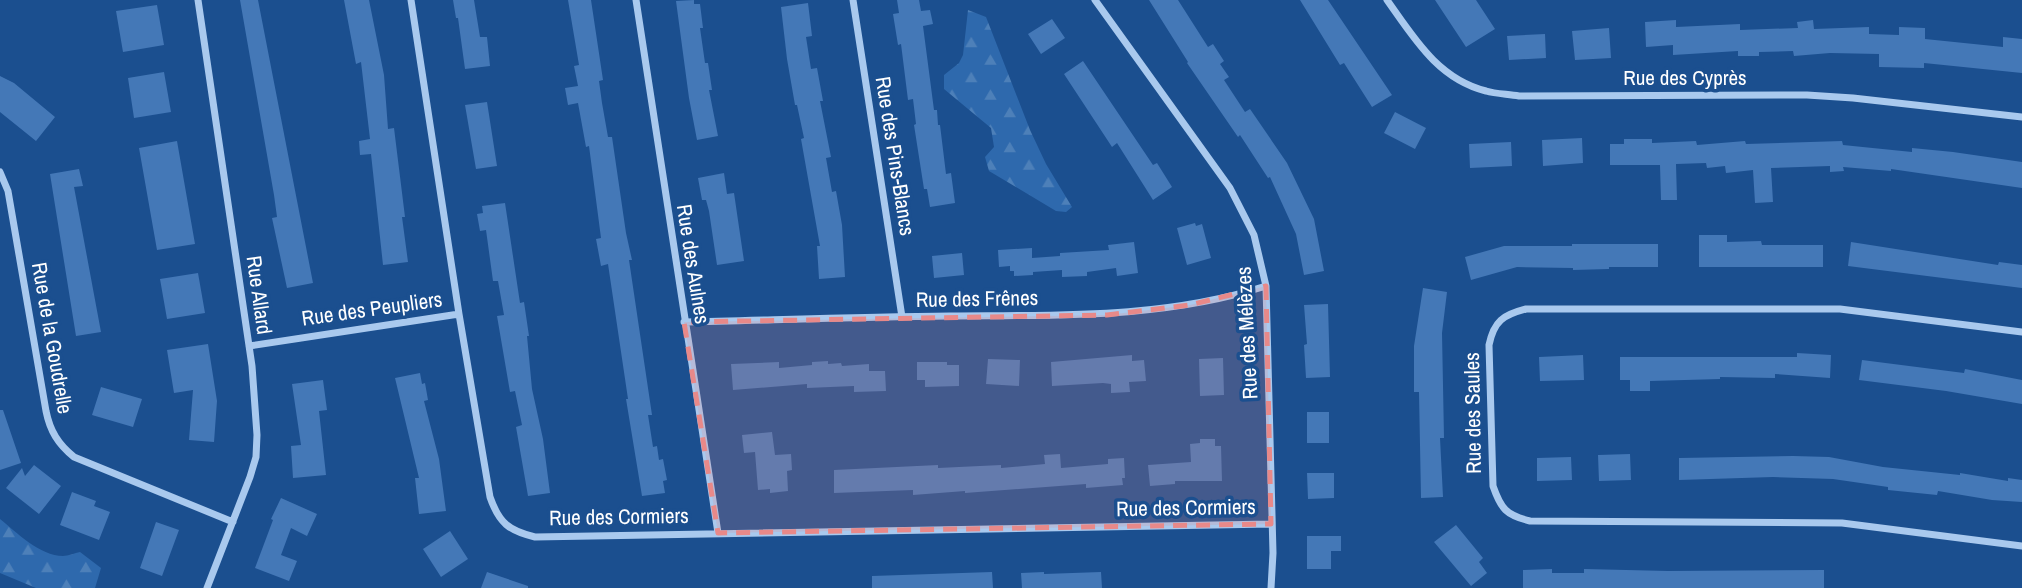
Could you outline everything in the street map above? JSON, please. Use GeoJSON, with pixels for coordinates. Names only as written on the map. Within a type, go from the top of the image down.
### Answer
{"type":"FeatureCollection","features":[{"type":"Feature","properties":{"kind":"street","name":"Rue Allard"},"geometry":{"type":"LineString","coordinates":[[198,0],[257,406],[256,457],[207,588]]}},
{"type":"Feature","properties":{"kind":"street","name":"Rue des Cormiers"},"geometry":{"type":"LineString","coordinates":[[411,0],[490,498],[495,513],[511,530],[535,537],[1271,524]]}},
{"type":"Feature","properties":{"kind":"street","name":"Rue des Aulnes"},"geometry":{"type":"LineString","coordinates":[[636,0],[718,533]]}},
{"type":"Feature","properties":{"kind":"street","name":"Rue des Pins-Blancs"},"geometry":{"type":"LineString","coordinates":[[853,0],[902,317]]}},
{"type":"Feature","properties":{"kind":"street","name":"Rue des Mélèzes"},"geometry":{"type":"LineString","coordinates":[[1095,0],[1230,188],[1254,235],[1266,286],[1272,588]]}},
{"type":"Feature","properties":{"kind":"street","name":"Rue des Cyprès"},"geometry":{"type":"LineString","coordinates":[[1387,0],[1420,47],[1438,66],[1456,79],[1485,91],[1519,96],[1773,95],[1853,98],[2022,117]]}},
{"type":"Feature","properties":{"kind":"street","name":"Rue de la Goudrelle"},"geometry":{"type":"LineString","coordinates":[[0,172],[8,191],[46,411],[55,438],[74,457],[233,523]]}},
{"type":"Feature","properties":{"kind":"street","name":"Rue des Frênes"},"geometry":{"type":"LineString","coordinates":[[684,322],[1121,314],[1232,297],[1266,286]]}},
{"type":"Feature","properties":{"kind":"street","name":"Rue des Saules"},"geometry":{"type":"LineString","coordinates":[[2022,332],[1840,309],[1526,309],[1507,314],[1492,329],[1489,345],[1493,486],[1500,506],[1514,517],[1530,521],[1842,523],[2022,546]]}},
{"type":"Feature","properties":{"kind":"street","name":"Rue des Peupliers"},"geometry":{"type":"LineString","coordinates":[[249,346],[459,314]]}},
{"type":"Feature","properties":{"kind":"highlighted area"},"geometry":{"type":"Polygon","coordinates":[[[1266,286],[1271,524],[718,533],[684,322],[1107,315],[1190,305],[1266,286]]]}},
{"type":"Feature","properties":{"kind":"green space"},"geometry":{"type":"Polygon","coordinates":[[[968,10],[986,17],[1030,130],[1046,164],[1072,207],[1066,212],[1056,211],[989,171],[985,157],[994,147],[991,128],[944,89],[944,75],[959,63],[963,55],[968,10]]]}},
{"type":"Feature","properties":{"kind":"green space"},"geometry":{"type":"Polygon","coordinates":[[[0,519],[46,552],[63,556],[80,552],[101,568],[95,588],[36,588],[0,573],[0,519]]]}},
{"type":"Feature","properties":{"kind":"building"},"geometry":{"type":"Polygon","coordinates":[[[240,0],[258,0],[313,283],[287,288],[272,218],[277,217],[274,195],[240,0]]]}},
{"type":"Feature","properties":{"kind":"building"},"geometry":{"type":"Polygon","coordinates":[[[344,0],[369,0],[384,75],[388,129],[394,128],[408,262],[383,265],[371,154],[360,155],[359,141],[370,139],[361,62],[356,64],[344,0]]]}},
{"type":"Feature","properties":{"kind":"building"},"geometry":{"type":"Polygon","coordinates":[[[453,0],[474,0],[480,37],[487,37],[490,66],[465,69],[453,0]]]}},
{"type":"Feature","properties":{"kind":"building"},"geometry":{"type":"Polygon","coordinates":[[[568,0],[591,0],[603,80],[599,81],[602,103],[608,137],[612,137],[632,260],[629,260],[652,415],[648,415],[653,447],[657,446],[659,460],[663,459],[667,480],[663,481],[665,493],[642,496],[608,264],[601,266],[596,239],[601,238],[589,146],[586,147],[578,103],[568,105],[565,88],[578,86],[574,66],[579,65],[568,0]]]}},
{"type":"Feature","properties":{"kind":"building"},"geometry":{"type":"Polygon","coordinates":[[[694,0],[694,4],[700,4],[703,28],[700,28],[705,63],[708,63],[712,90],[709,90],[718,136],[697,140],[676,1],[694,0]]]}},
{"type":"Feature","properties":{"kind":"building"},"geometry":{"type":"Polygon","coordinates":[[[897,0],[919,0],[921,11],[930,10],[933,24],[923,26],[934,110],[937,110],[946,174],[951,173],[955,203],[930,207],[927,189],[924,189],[914,125],[913,99],[908,100],[901,44],[898,45],[893,14],[899,13],[897,0]]]}},
{"type":"Feature","properties":{"kind":"building"},"geometry":{"type":"Polygon","coordinates":[[[1149,0],[1178,0],[1208,47],[1213,44],[1224,61],[1220,64],[1229,77],[1224,80],[1245,112],[1250,109],[1287,163],[1314,219],[1324,271],[1304,275],[1296,234],[1270,177],[1268,178],[1240,135],[1238,137],[1187,63],[1149,0]]]}},
{"type":"Feature","properties":{"kind":"building"},"geometry":{"type":"Polygon","coordinates":[[[1300,0],[1328,0],[1392,95],[1372,107],[1344,63],[1340,65],[1300,0]]]}},
{"type":"Feature","properties":{"kind":"building"},"geometry":{"type":"Polygon","coordinates":[[[1435,0],[1476,0],[1495,29],[1466,47],[1435,0]]]}},
{"type":"Feature","properties":{"kind":"building"},"geometry":{"type":"Polygon","coordinates":[[[808,3],[812,36],[806,37],[811,69],[817,68],[823,101],[820,101],[831,157],[826,158],[842,225],[845,277],[819,279],[817,246],[820,246],[801,139],[804,138],[787,59],[781,7],[808,3]]]}},
{"type":"Feature","properties":{"kind":"building"},"geometry":{"type":"Polygon","coordinates":[[[157,5],[164,45],[123,52],[116,11],[157,5]]]}},
{"type":"Feature","properties":{"kind":"building"},"geometry":{"type":"Polygon","coordinates":[[[1052,19],[1065,38],[1041,54],[1028,34],[1052,19]]]}},
{"type":"Feature","properties":{"kind":"building"},"geometry":{"type":"Polygon","coordinates":[[[1676,20],[1676,27],[1740,24],[1740,30],[1798,28],[1797,22],[1813,20],[1814,29],[1869,27],[1869,34],[1899,35],[1899,27],[1925,28],[1925,39],[2003,47],[2003,37],[2022,39],[2022,73],[1924,63],[1924,68],[1879,67],[1879,54],[1830,53],[1794,56],[1793,51],[1738,56],[1738,51],[1673,55],[1673,45],[1646,47],[1645,22],[1676,20]]]}},
{"type":"Feature","properties":{"kind":"building"},"geometry":{"type":"Polygon","coordinates":[[[1609,28],[1611,58],[1575,60],[1572,31],[1609,28]]]}},
{"type":"Feature","properties":{"kind":"building"},"geometry":{"type":"Polygon","coordinates":[[[1545,34],[1546,58],[1509,60],[1507,36],[1545,34]]]}},
{"type":"Feature","properties":{"kind":"building"},"geometry":{"type":"Polygon","coordinates":[[[1083,61],[1153,165],[1157,163],[1172,187],[1153,200],[1117,143],[1112,147],[1064,74],[1083,61]]]}},
{"type":"Feature","properties":{"kind":"building"},"geometry":{"type":"Polygon","coordinates":[[[164,72],[171,112],[134,118],[128,78],[164,72]]]}},
{"type":"Feature","properties":{"kind":"building"},"geometry":{"type":"Polygon","coordinates":[[[0,76],[14,83],[55,117],[36,141],[0,112],[0,76]]]}},
{"type":"Feature","properties":{"kind":"building"},"geometry":{"type":"Polygon","coordinates":[[[487,102],[497,166],[476,169],[465,105],[487,102]]]}},
{"type":"Feature","properties":{"kind":"building"},"geometry":{"type":"Polygon","coordinates":[[[1395,112],[1426,128],[1415,149],[1384,133],[1395,112]]]}},
{"type":"Feature","properties":{"kind":"building"},"geometry":{"type":"Polygon","coordinates":[[[1582,138],[1583,163],[1543,166],[1542,140],[1582,138]]]}},
{"type":"Feature","properties":{"kind":"building"},"geometry":{"type":"Polygon","coordinates":[[[1624,139],[1652,139],[1652,143],[1696,141],[1697,145],[1745,141],[1746,144],[1842,141],[1843,145],[1912,152],[1912,148],[1953,152],[2022,162],[2022,188],[1891,169],[1843,167],[1844,171],[1830,172],[1830,166],[1771,168],[1773,202],[1755,203],[1753,170],[1726,173],[1725,166],[1707,168],[1706,163],[1676,164],[1677,200],[1661,200],[1660,165],[1610,165],[1610,144],[1624,144],[1624,139]]]}},
{"type":"Feature","properties":{"kind":"building"},"geometry":{"type":"Polygon","coordinates":[[[177,141],[195,244],[157,250],[139,148],[177,141]]]}},
{"type":"Feature","properties":{"kind":"building"},"geometry":{"type":"Polygon","coordinates":[[[1511,142],[1512,166],[1470,168],[1469,144],[1511,142]]]}},
{"type":"Feature","properties":{"kind":"building"},"geometry":{"type":"Polygon","coordinates":[[[79,169],[83,186],[74,187],[101,332],[76,336],[50,174],[79,169]]]}},
{"type":"Feature","properties":{"kind":"building"},"geometry":{"type":"Polygon","coordinates":[[[724,173],[727,194],[734,193],[744,261],[717,265],[709,211],[706,200],[702,200],[698,178],[724,173]]]}},
{"type":"Feature","properties":{"kind":"building"},"geometry":{"type":"Polygon","coordinates":[[[505,203],[520,303],[524,302],[532,389],[543,439],[550,493],[528,496],[516,427],[522,425],[515,391],[510,392],[497,316],[504,315],[498,281],[493,281],[486,230],[480,231],[477,214],[483,213],[482,206],[505,203]]]}},
{"type":"Feature","properties":{"kind":"building"},"geometry":{"type":"Polygon","coordinates":[[[1195,223],[1196,226],[1202,224],[1211,258],[1187,265],[1177,228],[1195,223]]]}},
{"type":"Feature","properties":{"kind":"building"},"geometry":{"type":"Polygon","coordinates":[[[1699,235],[1727,235],[1727,242],[1761,241],[1762,245],[1823,245],[1823,267],[1699,267],[1699,235]]]}},
{"type":"Feature","properties":{"kind":"building"},"geometry":{"type":"Polygon","coordinates":[[[1134,242],[1138,273],[1117,276],[1116,268],[1087,272],[1087,276],[1062,277],[1062,270],[1014,276],[1010,266],[999,267],[998,250],[1032,248],[1032,258],[1109,250],[1108,245],[1134,242]]]}},
{"type":"Feature","properties":{"kind":"building"},"geometry":{"type":"Polygon","coordinates":[[[1851,242],[1998,265],[1999,262],[2022,265],[2022,288],[1848,266],[1851,242]]]}},
{"type":"Feature","properties":{"kind":"building"},"geometry":{"type":"Polygon","coordinates":[[[1658,244],[1658,267],[1573,270],[1517,267],[1471,280],[1465,257],[1504,246],[1658,244]]]}},
{"type":"Feature","properties":{"kind":"building"},"geometry":{"type":"Polygon","coordinates":[[[962,253],[964,275],[934,278],[932,256],[962,253]]]}},
{"type":"Feature","properties":{"kind":"building"},"geometry":{"type":"Polygon","coordinates":[[[198,273],[205,313],[167,319],[160,279],[198,273]]]}},
{"type":"Feature","properties":{"kind":"building"},"geometry":{"type":"Polygon","coordinates":[[[1423,288],[1447,292],[1442,333],[1444,438],[1440,438],[1443,497],[1421,498],[1419,392],[1414,392],[1414,346],[1423,288]]]}},
{"type":"Feature","properties":{"kind":"building"},"geometry":{"type":"Polygon","coordinates":[[[1328,304],[1330,377],[1306,378],[1304,305],[1328,304]]]}},
{"type":"Feature","properties":{"kind":"building"},"geometry":{"type":"Polygon","coordinates":[[[208,344],[217,401],[214,442],[189,440],[193,390],[174,393],[167,350],[208,344]]]}},
{"type":"Feature","properties":{"kind":"building"},"geometry":{"type":"Polygon","coordinates":[[[1797,353],[1831,355],[1830,378],[1775,374],[1775,378],[1720,377],[1650,381],[1650,391],[1630,391],[1630,380],[1620,380],[1620,357],[1797,357],[1797,353]]]}},
{"type":"Feature","properties":{"kind":"building"},"geometry":{"type":"Polygon","coordinates":[[[1132,355],[1132,361],[1144,360],[1146,381],[1129,382],[1130,392],[1111,393],[1111,384],[1103,383],[1052,386],[1051,362],[1132,355]]]}},
{"type":"Feature","properties":{"kind":"building"},"geometry":{"type":"Polygon","coordinates":[[[1583,355],[1584,380],[1540,381],[1539,357],[1583,355]]]}},
{"type":"Feature","properties":{"kind":"building"},"geometry":{"type":"Polygon","coordinates":[[[1223,358],[1224,395],[1200,396],[1199,359],[1223,358]]]}},
{"type":"Feature","properties":{"kind":"building"},"geometry":{"type":"Polygon","coordinates":[[[988,359],[1020,360],[1019,386],[986,384],[988,359]]]}},
{"type":"Feature","properties":{"kind":"building"},"geometry":{"type":"Polygon","coordinates":[[[1862,360],[1964,373],[1965,369],[2022,380],[2022,404],[1859,380],[1862,360]]]}},
{"type":"Feature","properties":{"kind":"building"},"geometry":{"type":"Polygon","coordinates":[[[828,361],[828,364],[841,363],[842,366],[869,364],[869,371],[885,371],[886,391],[854,392],[854,386],[807,388],[807,384],[733,390],[731,364],[779,362],[779,368],[828,361]]]}},
{"type":"Feature","properties":{"kind":"building"},"geometry":{"type":"Polygon","coordinates":[[[917,362],[947,362],[947,365],[959,365],[959,386],[925,387],[925,380],[917,380],[917,362]]]}},
{"type":"Feature","properties":{"kind":"building"},"geometry":{"type":"Polygon","coordinates":[[[420,373],[422,384],[425,383],[428,400],[424,401],[439,459],[446,511],[419,514],[415,478],[419,478],[395,378],[420,373]]]}},
{"type":"Feature","properties":{"kind":"building"},"geometry":{"type":"Polygon","coordinates":[[[323,380],[327,410],[319,411],[326,475],[293,478],[291,446],[301,445],[292,384],[323,380]]]}},
{"type":"Feature","properties":{"kind":"building"},"geometry":{"type":"Polygon","coordinates":[[[101,387],[142,399],[133,427],[92,415],[101,387]]]}},
{"type":"Feature","properties":{"kind":"building"},"geometry":{"type":"Polygon","coordinates":[[[0,410],[3,410],[21,463],[0,470],[0,410]]]}},
{"type":"Feature","properties":{"kind":"building"},"geometry":{"type":"Polygon","coordinates":[[[1307,412],[1329,412],[1329,443],[1307,443],[1307,412]]]}},
{"type":"Feature","properties":{"kind":"building"},"geometry":{"type":"Polygon","coordinates":[[[772,432],[775,455],[791,454],[792,470],[787,471],[788,491],[770,493],[770,489],[758,490],[755,452],[744,453],[742,435],[772,432]]]}},
{"type":"Feature","properties":{"kind":"building"},"geometry":{"type":"Polygon","coordinates":[[[1200,439],[1215,439],[1215,446],[1221,446],[1222,481],[1175,481],[1175,484],[1150,486],[1148,465],[1191,462],[1190,444],[1200,443],[1200,439]]]}},
{"type":"Feature","properties":{"kind":"building"},"geometry":{"type":"Polygon","coordinates":[[[1060,454],[1061,468],[1108,464],[1108,459],[1124,458],[1123,485],[1086,488],[1086,484],[913,495],[913,490],[834,493],[834,470],[938,465],[938,468],[1001,465],[1001,468],[1045,464],[1044,455],[1060,454]]]}},
{"type":"Feature","properties":{"kind":"building"},"geometry":{"type":"Polygon","coordinates":[[[1630,454],[1631,480],[1599,481],[1598,455],[1630,454]]]}},
{"type":"Feature","properties":{"kind":"building"},"geometry":{"type":"Polygon","coordinates":[[[1571,457],[1572,480],[1537,481],[1537,458],[1571,457]]]}},
{"type":"Feature","properties":{"kind":"building"},"geometry":{"type":"Polygon","coordinates":[[[1829,457],[1883,467],[1960,473],[2008,481],[2008,478],[2022,480],[2022,502],[1938,491],[1937,495],[1888,490],[1888,487],[1833,479],[1773,477],[1679,480],[1679,458],[1829,457]]]}},
{"type":"Feature","properties":{"kind":"building"},"geometry":{"type":"Polygon","coordinates":[[[34,465],[61,486],[39,514],[6,488],[22,468],[25,476],[34,465]]]}},
{"type":"Feature","properties":{"kind":"building"},"geometry":{"type":"Polygon","coordinates":[[[1307,473],[1334,473],[1334,498],[1308,499],[1307,473]]]}},
{"type":"Feature","properties":{"kind":"building"},"geometry":{"type":"Polygon","coordinates":[[[72,492],[96,501],[94,506],[110,512],[99,540],[60,525],[72,492]]]}},
{"type":"Feature","properties":{"kind":"building"},"geometry":{"type":"Polygon","coordinates":[[[281,498],[317,514],[307,536],[291,528],[281,555],[297,561],[289,581],[255,568],[281,498]]]}},
{"type":"Feature","properties":{"kind":"building"},"geometry":{"type":"Polygon","coordinates":[[[156,522],[179,530],[162,576],[140,568],[156,522]]]}},
{"type":"Feature","properties":{"kind":"building"},"geometry":{"type":"Polygon","coordinates":[[[1456,525],[1483,558],[1479,562],[1487,573],[1471,586],[1434,542],[1456,525]]]}},
{"type":"Feature","properties":{"kind":"building"},"geometry":{"type":"Polygon","coordinates":[[[450,531],[468,559],[441,577],[423,549],[450,531]]]}},
{"type":"Feature","properties":{"kind":"building"},"geometry":{"type":"Polygon","coordinates":[[[1307,536],[1341,536],[1341,551],[1331,551],[1331,569],[1307,569],[1307,536]]]}},
{"type":"Feature","properties":{"kind":"building"},"geometry":{"type":"Polygon","coordinates":[[[1552,569],[1552,573],[1584,573],[1584,569],[1824,570],[1824,588],[1523,588],[1523,570],[1552,569]]]}},
{"type":"Feature","properties":{"kind":"building"},"geometry":{"type":"Polygon","coordinates":[[[487,572],[528,586],[528,588],[481,588],[487,572]]]}},
{"type":"Feature","properties":{"kind":"building"},"geometry":{"type":"Polygon","coordinates":[[[992,572],[993,588],[872,588],[872,576],[992,572]]]}},
{"type":"Feature","properties":{"kind":"building"},"geometry":{"type":"Polygon","coordinates":[[[1101,572],[1102,588],[1022,588],[1021,573],[1101,572]]]}}]}
